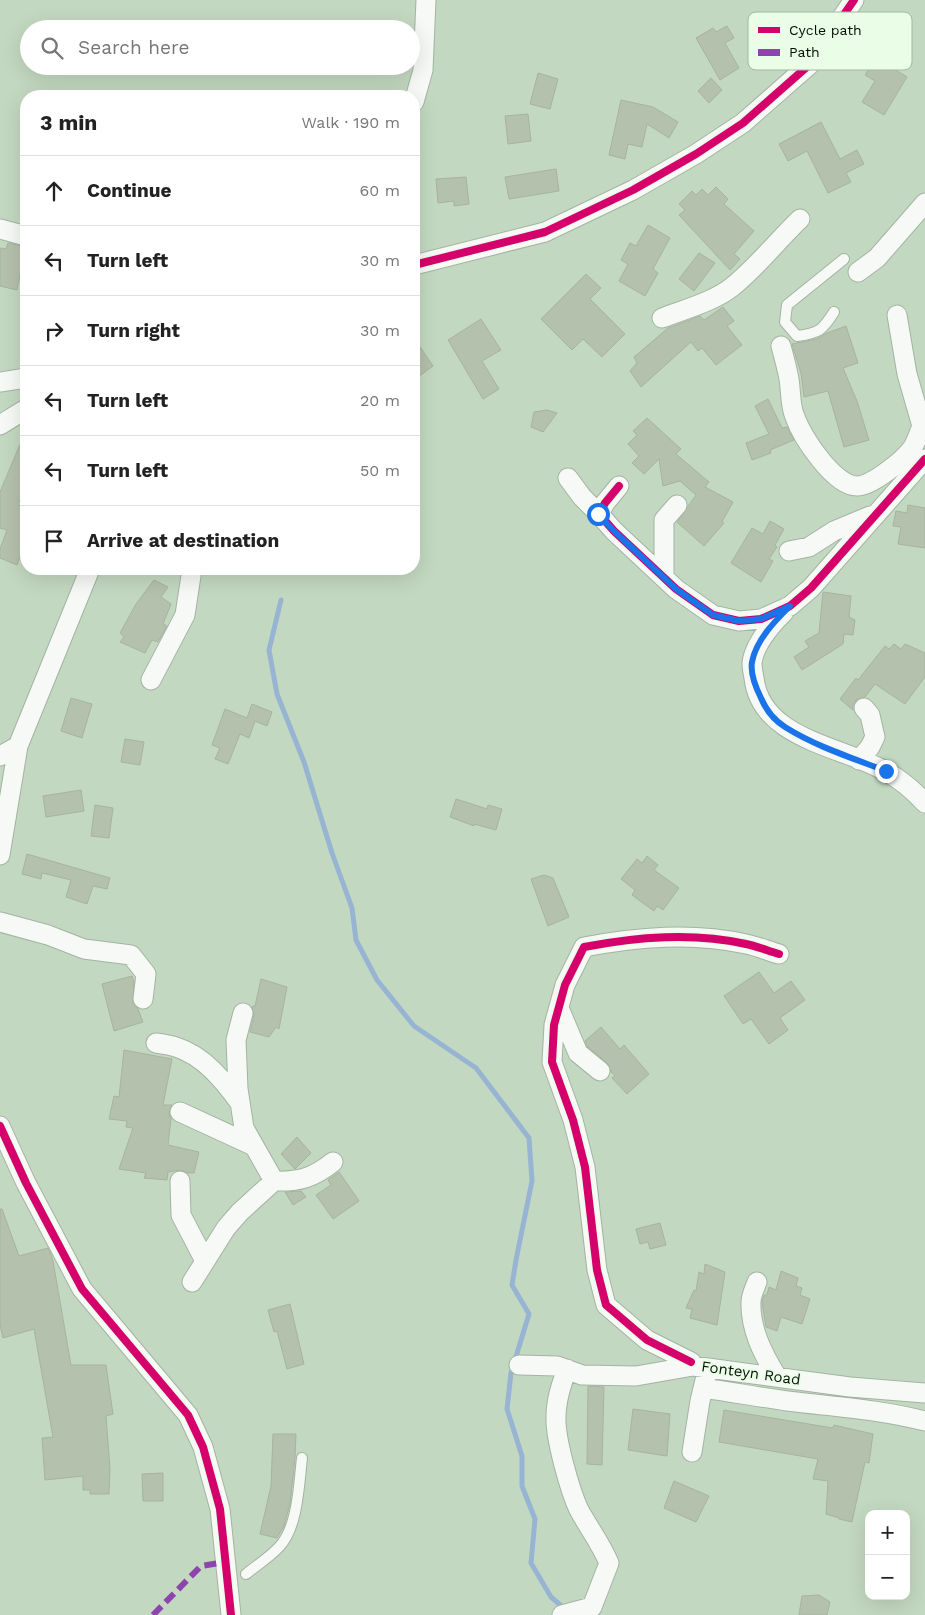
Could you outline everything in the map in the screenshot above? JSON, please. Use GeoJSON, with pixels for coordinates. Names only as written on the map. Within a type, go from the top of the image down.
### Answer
{"type":"FeatureCollection","features":[{"type":"Feature","properties":{"kind":"street"},"geometry":{"type":"LineString","coordinates":[[417,90],[423,70],[426,0]]}},
{"type":"Feature","properties":{"kind":"street"},"geometry":{"type":"LineString","coordinates":[[846,12],[854,0]]}},
{"type":"Feature","properties":{"kind":"street"},"geometry":{"type":"LineString","coordinates":[[420,263],[545,232],[633,190],[696,154],[744,123],[803,70]]}},
{"type":"Feature","properties":{"kind":"street"},"geometry":{"type":"LineString","coordinates":[[858,272],[877,258],[925,204]]}},
{"type":"Feature","properties":{"kind":"street"},"geometry":{"type":"LineString","coordinates":[[662,318],[708,300],[731,288],[800,219]]}},
{"type":"Feature","properties":{"kind":"street"},"geometry":{"type":"LineString","coordinates":[[0,229],[20,234]]}},
{"type":"Feature","properties":{"kind":"street"},"geometry":{"type":"LineString","coordinates":[[782,346],[794,416],[808,441],[824,463],[843,481],[858,486],[872,481],[894,466],[912,448],[922,426],[908,374],[897,315]]}},
{"type":"Feature","properties":{"kind":"street"},"geometry":{"type":"LineString","coordinates":[[0,382],[20,379]]}},
{"type":"Feature","properties":{"kind":"street"},"geometry":{"type":"LineString","coordinates":[[0,425],[20,413]]}},
{"type":"Feature","properties":{"kind":"street"},"geometry":{"type":"LineString","coordinates":[[924,801],[886,771],[784,727],[766,710],[755,684],[752,662],[760,643],[773,624],[811,588],[925,459]]}},
{"type":"Feature","properties":{"kind":"street"},"geometry":{"type":"LineString","coordinates":[[568,478],[582,497],[614,531],[676,589],[713,615],[739,621],[761,619],[790,606]]}},
{"type":"Feature","properties":{"kind":"street"},"geometry":{"type":"LineString","coordinates":[[598,514],[605,502],[619,486]]}},
{"type":"Feature","properties":{"kind":"street"},"geometry":{"type":"LineString","coordinates":[[664,578],[664,520],[676,505]]}},
{"type":"Feature","properties":{"kind":"street"},"geometry":{"type":"LineString","coordinates":[[789,551],[809,548],[834,532],[860,521],[879,510]]}},
{"type":"Feature","properties":{"kind":"street"},"geometry":{"type":"LineString","coordinates":[[0,855],[18,746],[88,575]]}},
{"type":"Feature","properties":{"kind":"street"},"geometry":{"type":"LineString","coordinates":[[150,680],[185,615],[191,575]]}},
{"type":"Feature","properties":{"kind":"street"},"geometry":{"type":"LineString","coordinates":[[859,760],[876,737],[870,715],[864,708]]}},
{"type":"Feature","properties":{"kind":"street"},"geometry":{"type":"LineString","coordinates":[[0,756],[18,746]]}},
{"type":"Feature","properties":{"kind":"street"},"geometry":{"type":"LineString","coordinates":[[0,922],[48,935],[84,949],[131,955],[146,974],[143,999]]}},
{"type":"Feature","properties":{"kind":"street"},"geometry":{"type":"LineString","coordinates":[[690,1362],[647,1340],[606,1305],[597,1270],[585,1167],[572,1120],[552,1062],[554,1025],[565,985],[584,947],[628,939],[706,938],[747,944],[779,954]]}},
{"type":"Feature","properties":{"kind":"street"},"geometry":{"type":"LineString","coordinates":[[558,1008],[578,1053],[600,1071]]}},
{"type":"Feature","properties":{"kind":"street"},"geometry":{"type":"LineString","coordinates":[[243,1013],[236,1040],[238,1089],[244,1128],[274,1181]]}},
{"type":"Feature","properties":{"kind":"street"},"geometry":{"type":"LineString","coordinates":[[156,1043],[176,1047],[204,1062],[226,1085],[240,1104]]}},
{"type":"Feature","properties":{"kind":"street"},"geometry":{"type":"LineString","coordinates":[[180,1112],[254,1146]]}},
{"type":"Feature","properties":{"kind":"street"},"geometry":{"type":"LineString","coordinates":[[0,1126],[26,1183],[82,1289],[188,1415],[203,1447],[220,1509],[231,1615]]}},
{"type":"Feature","properties":{"kind":"street"},"geometry":{"type":"LineString","coordinates":[[192,1282],[226,1228],[240,1212],[274,1181],[287,1182],[318,1174],[333,1162]]}},
{"type":"Feature","properties":{"kind":"street"},"geometry":{"type":"LineString","coordinates":[[180,1181],[181,1215],[205,1261]]}},
{"type":"Feature","properties":{"kind":"street"},"geometry":{"type":"LineString","coordinates":[[757,1282],[751,1300],[753,1325],[764,1355],[777,1377]]}},
{"type":"Feature","properties":{"kind":"street","name":"Fonteyn Road"},"geometry":{"type":"LineString","coordinates":[[519,1365],[557,1366],[582,1374],[636,1376],[693,1366],[850,1387],[925,1393]]}},
{"type":"Feature","properties":{"kind":"street"},"geometry":{"type":"LineString","coordinates":[[692,1452],[700,1401],[709,1368]]}},
{"type":"Feature","properties":{"kind":"street"},"geometry":{"type":"LineString","coordinates":[[562,1615],[592,1607],[610,1563],[578,1508],[564,1466],[556,1419],[559,1392],[566,1369]]}},
{"type":"Feature","properties":{"kind":"street"},"geometry":{"type":"LineString","coordinates":[[703,1388],[787,1401],[868,1409],[893,1413],[925,1422]]}},
{"type":"Feature","properties":{"kind":"lane"},"geometry":{"type":"LineString","coordinates":[[834,312],[825,327],[813,334],[797,336],[785,322],[788,304],[844,259]]}},
{"type":"Feature","properties":{"kind":"lane"},"geometry":{"type":"LineString","coordinates":[[246,1574],[280,1546],[289,1534],[296,1505],[302,1458]]}},
{"type":"Feature","properties":{"kind":"building"},"geometry":{"type":"Polygon","coordinates":[[[727,26],[734,38],[725,43],[739,68],[720,80],[696,38],[713,28],[716,32],[727,26]]]}},
{"type":"Feature","properties":{"kind":"building"},"geometry":{"type":"Polygon","coordinates":[[[868,70],[896,70],[907,77],[884,115],[862,102],[875,81],[865,75],[868,70]]]}},
{"type":"Feature","properties":{"kind":"building"},"geometry":{"type":"Polygon","coordinates":[[[538,73],[558,79],[550,109],[530,104],[538,73]]]}},
{"type":"Feature","properties":{"kind":"building"},"geometry":{"type":"Polygon","coordinates":[[[711,78],[722,90],[709,103],[698,91],[711,78]]]}},
{"type":"Feature","properties":{"kind":"building"},"geometry":{"type":"Polygon","coordinates":[[[621,100],[653,107],[678,122],[669,138],[647,124],[642,147],[628,144],[625,159],[609,155],[621,100]]]}},
{"type":"Feature","properties":{"kind":"building"},"geometry":{"type":"Polygon","coordinates":[[[528,114],[531,141],[508,144],[505,116],[528,114]]]}},
{"type":"Feature","properties":{"kind":"building"},"geometry":{"type":"Polygon","coordinates":[[[821,122],[840,159],[857,150],[864,164],[846,173],[851,182],[828,193],[807,151],[788,161],[779,144],[821,122]]]}},
{"type":"Feature","properties":{"kind":"building"},"geometry":{"type":"Polygon","coordinates":[[[556,169],[559,191],[509,199],[505,177],[556,169]]]}},
{"type":"Feature","properties":{"kind":"building"},"geometry":{"type":"Polygon","coordinates":[[[466,177],[469,204],[454,206],[454,201],[438,203],[436,179],[466,177]]]}},
{"type":"Feature","properties":{"kind":"building"},"geometry":{"type":"Polygon","coordinates":[[[716,187],[728,199],[724,204],[754,231],[734,254],[740,259],[730,270],[679,215],[685,210],[679,204],[692,191],[696,195],[702,189],[708,195],[716,187]]]}},
{"type":"Feature","properties":{"kind":"building"},"geometry":{"type":"Polygon","coordinates":[[[648,225],[670,238],[653,269],[658,273],[645,296],[619,281],[628,264],[621,260],[630,243],[636,246],[648,225]]]}},
{"type":"Feature","properties":{"kind":"building"},"geometry":{"type":"Polygon","coordinates":[[[8,243],[20,246],[20,275],[17,290],[0,286],[0,248],[6,249],[8,243]]]}},
{"type":"Feature","properties":{"kind":"building"},"geometry":{"type":"Polygon","coordinates":[[[699,253],[715,263],[694,291],[679,279],[699,253]]]}},
{"type":"Feature","properties":{"kind":"building"},"geometry":{"type":"Polygon","coordinates":[[[586,274],[601,288],[590,299],[625,334],[602,357],[583,339],[572,350],[541,319],[586,274]]]}},
{"type":"Feature","properties":{"kind":"building"},"geometry":{"type":"Polygon","coordinates":[[[723,307],[734,321],[727,326],[742,345],[716,365],[702,348],[698,351],[691,342],[641,387],[630,371],[637,363],[634,357],[668,328],[700,316],[704,320],[723,307]]]}},
{"type":"Feature","properties":{"kind":"building"},"geometry":{"type":"Polygon","coordinates":[[[481,319],[501,350],[482,361],[499,389],[483,399],[448,340],[481,319]]]}},
{"type":"Feature","properties":{"kind":"building"},"geometry":{"type":"Polygon","coordinates":[[[846,326],[858,363],[843,368],[857,401],[869,440],[844,447],[828,391],[804,397],[801,373],[792,344],[817,339],[846,326]]]}},
{"type":"Feature","properties":{"kind":"building"},"geometry":{"type":"Polygon","coordinates":[[[420,347],[433,366],[420,376],[420,347]]]}},
{"type":"Feature","properties":{"kind":"building"},"geometry":{"type":"Polygon","coordinates":[[[768,399],[782,428],[787,427],[794,440],[770,450],[771,453],[752,460],[746,443],[769,434],[755,406],[768,399]]]}},
{"type":"Feature","properties":{"kind":"building"},"geometry":{"type":"Polygon","coordinates":[[[547,410],[557,413],[543,432],[531,427],[534,412],[547,410]]]}},
{"type":"Feature","properties":{"kind":"building"},"geometry":{"type":"Polygon","coordinates":[[[647,418],[681,449],[676,454],[709,482],[705,487],[733,502],[722,522],[724,523],[704,546],[677,522],[696,495],[680,481],[663,486],[659,459],[644,474],[632,463],[639,456],[628,444],[637,435],[633,431],[647,418]]]}},
{"type":"Feature","properties":{"kind":"building"},"geometry":{"type":"Polygon","coordinates":[[[20,444],[20,500],[18,505],[20,506],[20,557],[17,565],[0,558],[0,549],[7,530],[0,528],[0,492],[20,444]]]}},
{"type":"Feature","properties":{"kind":"building"},"geometry":{"type":"Polygon","coordinates":[[[908,505],[925,508],[925,548],[898,544],[901,527],[893,526],[896,511],[907,513],[908,505]]]}},
{"type":"Feature","properties":{"kind":"building"},"geometry":{"type":"Polygon","coordinates":[[[770,521],[784,529],[775,545],[777,547],[769,559],[773,561],[761,582],[731,563],[752,528],[763,534],[770,521]]]}},
{"type":"Feature","properties":{"kind":"building"},"geometry":{"type":"Polygon","coordinates":[[[154,580],[168,587],[161,597],[171,604],[163,624],[167,626],[158,642],[152,640],[145,653],[120,642],[124,637],[120,633],[136,604],[154,580]]]}},
{"type":"Feature","properties":{"kind":"building"},"geometry":{"type":"Polygon","coordinates":[[[823,592],[851,596],[849,617],[855,620],[853,635],[844,634],[843,644],[802,670],[794,657],[809,647],[805,641],[819,633],[823,592]]]}},
{"type":"Feature","properties":{"kind":"building"},"geometry":{"type":"Polygon","coordinates":[[[894,644],[901,649],[905,644],[925,653],[925,677],[905,704],[875,684],[865,697],[856,700],[853,710],[840,699],[885,646],[889,649],[894,644]]]}},
{"type":"Feature","properties":{"kind":"building"},"geometry":{"type":"Polygon","coordinates":[[[71,698],[92,704],[82,738],[61,731],[71,698]]]}},
{"type":"Feature","properties":{"kind":"building"},"geometry":{"type":"Polygon","coordinates":[[[252,704],[272,712],[267,726],[255,721],[249,738],[240,734],[228,764],[215,759],[220,748],[212,745],[225,709],[247,718],[252,704]]]}},
{"type":"Feature","properties":{"kind":"building"},"geometry":{"type":"Polygon","coordinates":[[[125,739],[144,742],[140,765],[121,762],[125,739]]]}},
{"type":"Feature","properties":{"kind":"building"},"geometry":{"type":"Polygon","coordinates":[[[81,790],[84,811],[46,817],[43,796],[81,790]]]}},
{"type":"Feature","properties":{"kind":"building"},"geometry":{"type":"Polygon","coordinates":[[[456,799],[487,809],[488,805],[502,809],[496,830],[474,824],[474,826],[450,817],[456,799]]]}},
{"type":"Feature","properties":{"kind":"building"},"geometry":{"type":"Polygon","coordinates":[[[95,805],[113,808],[109,838],[91,836],[95,805]]]}},
{"type":"Feature","properties":{"kind":"building"},"geometry":{"type":"Polygon","coordinates":[[[27,854],[110,878],[107,889],[93,886],[87,904],[66,897],[71,880],[42,873],[41,879],[22,874],[27,854]]]}},
{"type":"Feature","properties":{"kind":"building"},"geometry":{"type":"Polygon","coordinates":[[[647,856],[658,865],[654,870],[679,888],[663,910],[657,906],[654,911],[632,895],[635,890],[621,879],[637,859],[642,863],[647,856]]]}},
{"type":"Feature","properties":{"kind":"building"},"geometry":{"type":"Polygon","coordinates":[[[544,875],[553,878],[569,917],[548,926],[531,879],[544,875]]]}},
{"type":"Feature","properties":{"kind":"building"},"geometry":{"type":"Polygon","coordinates":[[[759,972],[774,993],[791,981],[805,1000],[780,1018],[788,1030],[769,1044],[751,1019],[743,1024],[724,996],[759,972]]]}},
{"type":"Feature","properties":{"kind":"building"},"geometry":{"type":"Polygon","coordinates":[[[132,976],[134,982],[133,1003],[138,1009],[143,1022],[114,1031],[102,984],[132,976]]]}},
{"type":"Feature","properties":{"kind":"building"},"geometry":{"type":"Polygon","coordinates":[[[261,979],[287,987],[279,1029],[276,1027],[269,1037],[250,1032],[254,1015],[252,1008],[255,1006],[261,979]]]}},
{"type":"Feature","properties":{"kind":"building"},"geometry":{"type":"Polygon","coordinates":[[[601,1027],[620,1049],[624,1045],[649,1074],[627,1094],[612,1078],[615,1075],[611,1072],[607,1063],[587,1046],[585,1041],[601,1027]]]}},
{"type":"Feature","properties":{"kind":"building"},"geometry":{"type":"Polygon","coordinates":[[[124,1050],[172,1059],[163,1105],[172,1105],[169,1113],[171,1119],[168,1145],[199,1152],[194,1173],[180,1170],[168,1172],[167,1180],[144,1178],[146,1173],[119,1169],[133,1128],[126,1127],[127,1121],[109,1119],[114,1096],[119,1097],[124,1050]]]}},
{"type":"Feature","properties":{"kind":"building"},"geometry":{"type":"Polygon","coordinates":[[[297,1137],[311,1153],[295,1169],[281,1154],[297,1137]]]}},
{"type":"Feature","properties":{"kind":"building"},"geometry":{"type":"Polygon","coordinates":[[[339,1172],[359,1201],[333,1219],[316,1195],[331,1185],[328,1180],[339,1172]]]}},
{"type":"Feature","properties":{"kind":"building"},"geometry":{"type":"Polygon","coordinates":[[[301,1191],[306,1197],[293,1205],[285,1192],[301,1191]]]}},
{"type":"Feature","properties":{"kind":"building"},"geometry":{"type":"Polygon","coordinates":[[[0,1209],[2,1209],[19,1256],[48,1248],[50,1252],[71,1365],[106,1365],[113,1414],[106,1416],[110,1469],[109,1494],[90,1494],[90,1490],[83,1490],[83,1476],[45,1480],[42,1438],[53,1437],[34,1329],[3,1338],[0,1325],[0,1209]]]}},
{"type":"Feature","properties":{"kind":"building"},"geometry":{"type":"Polygon","coordinates":[[[660,1223],[666,1245],[650,1249],[648,1242],[640,1244],[636,1229],[660,1223]]]}},
{"type":"Feature","properties":{"kind":"building"},"geometry":{"type":"Polygon","coordinates":[[[705,1264],[725,1272],[717,1325],[690,1318],[692,1309],[686,1308],[694,1290],[696,1291],[699,1272],[704,1274],[705,1264]]]}},
{"type":"Feature","properties":{"kind":"building"},"geometry":{"type":"Polygon","coordinates":[[[781,1271],[798,1278],[796,1286],[802,1288],[800,1295],[810,1299],[802,1324],[781,1317],[777,1331],[766,1327],[762,1302],[764,1295],[767,1295],[769,1287],[776,1290],[781,1271]]]}},
{"type":"Feature","properties":{"kind":"building"},"geometry":{"type":"Polygon","coordinates":[[[290,1304],[304,1364],[287,1369],[277,1331],[274,1332],[268,1310],[290,1304]]]}},
{"type":"Feature","properties":{"kind":"building"},"geometry":{"type":"Polygon","coordinates":[[[588,1386],[604,1387],[602,1465],[587,1464],[588,1386]]]}},
{"type":"Feature","properties":{"kind":"building"},"geometry":{"type":"Polygon","coordinates":[[[633,1409],[670,1414],[667,1456],[628,1450],[633,1409]]]}},
{"type":"Feature","properties":{"kind":"building"},"geometry":{"type":"Polygon","coordinates":[[[724,1410],[833,1428],[834,1425],[873,1434],[869,1463],[865,1462],[852,1522],[826,1514],[828,1481],[813,1479],[818,1459],[719,1442],[724,1410]]]}},
{"type":"Feature","properties":{"kind":"building"},"geometry":{"type":"Polygon","coordinates":[[[273,1434],[296,1434],[290,1504],[284,1526],[277,1538],[260,1534],[271,1486],[273,1434]]]}},
{"type":"Feature","properties":{"kind":"building"},"geometry":{"type":"Polygon","coordinates":[[[163,1473],[163,1501],[143,1501],[142,1474],[163,1473]]]}},
{"type":"Feature","properties":{"kind":"building"},"geometry":{"type":"Polygon","coordinates":[[[674,1481],[709,1496],[696,1522],[664,1508],[674,1481]]]}},
{"type":"Feature","properties":{"kind":"building"},"geometry":{"type":"Polygon","coordinates":[[[819,1595],[830,1602],[827,1615],[799,1615],[802,1596],[819,1595]]]}},
{"type":"Feature","properties":{"kind":"waterway"},"geometry":{"type":"LineString","coordinates":[[281,600],[269,650],[277,694],[304,762],[332,853],[352,908],[356,940],[377,980],[414,1026],[476,1068],[529,1138],[532,1181],[512,1285],[529,1314],[511,1373],[507,1409],[522,1456],[522,1486],[535,1519],[531,1563],[551,1597],[565,1609]]}},
{"type":"Feature","properties":{"kind":"marked path"},"geometry":{"type":"LineString","coordinates":[[153,1615],[201,1566],[225,1562]]}},
{"type":"Feature","properties":{"kind":"cycle path"},"geometry":{"type":"LineString","coordinates":[[846,12],[854,0]]}},
{"type":"Feature","properties":{"kind":"cycle path"},"geometry":{"type":"LineString","coordinates":[[420,263],[545,232],[633,190],[696,154],[743,123],[803,70]]}},
{"type":"Feature","properties":{"kind":"cycle path"},"geometry":{"type":"LineString","coordinates":[[619,486],[605,503],[599,514],[614,531],[676,589],[713,615],[739,621],[761,619],[790,606],[811,588],[925,459]]}},
{"type":"Feature","properties":{"kind":"cycle path"},"geometry":{"type":"LineString","coordinates":[[691,1362],[647,1340],[606,1305],[597,1270],[585,1167],[573,1120],[552,1062],[554,1025],[565,985],[584,947],[644,938],[685,937],[726,940],[779,954]]}},
{"type":"Feature","properties":{"kind":"cycle path"},"geometry":{"type":"LineString","coordinates":[[0,1126],[26,1183],[82,1289],[188,1415],[203,1447],[220,1509],[231,1615]]}},
{"type":"Feature","properties":{"kind":"route"},"geometry":{"type":"LineString","coordinates":[[598,514],[676,589],[713,615],[739,621],[761,619],[790,606],[773,624],[760,643],[752,662],[755,684],[766,710],[784,727],[816,743],[886,771]]}}]}
